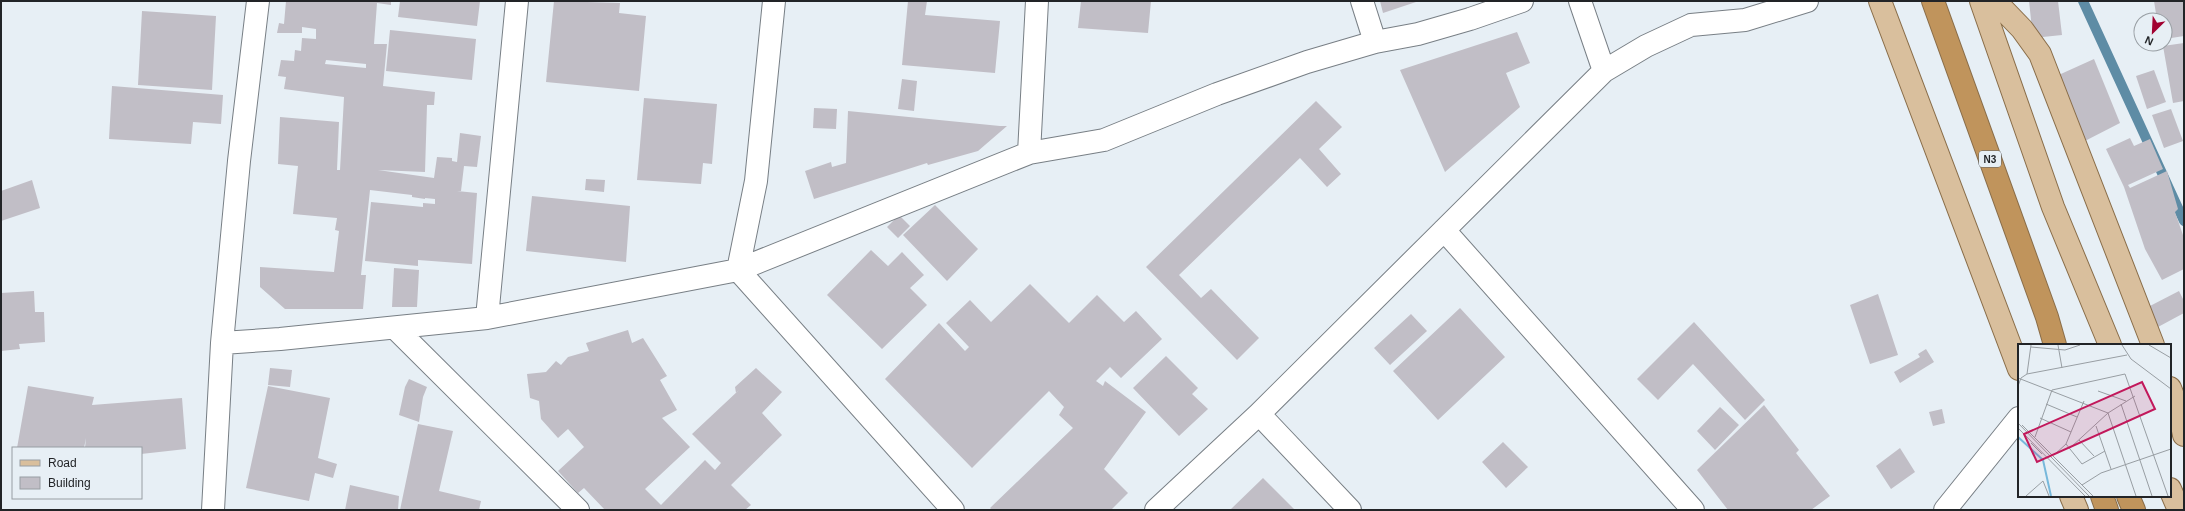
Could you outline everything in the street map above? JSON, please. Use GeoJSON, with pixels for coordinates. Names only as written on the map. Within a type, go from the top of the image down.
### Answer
{"type":"FeatureCollection","features":[{"type":"Feature","properties":{"kind":"highway","name":"N3"},"geometry":{"type":"LineString","coordinates":[[1933,1],[2047,317],[2055,344]]}},
{"type":"Feature","properties":{"kind":"highway","name":"N3"},"geometry":{"type":"LineString","coordinates":[[2047,317],[2060,344]]}},
{"type":"Feature","properties":{"kind":"highway"},"geometry":{"type":"LineString","coordinates":[[2102,497],[2107,510]]}},
{"type":"Feature","properties":{"kind":"highway"},"geometry":{"type":"LineString","coordinates":[[2128,497],[2134,510]]}},
{"type":"Feature","properties":{"kind":"main road"},"geometry":{"type":"LineString","coordinates":[[1880,1],[2018,366]]}},
{"type":"Feature","properties":{"kind":"main road"},"geometry":{"type":"LineString","coordinates":[[1981,1],[2053,207],[2110,344]]}},
{"type":"Feature","properties":{"kind":"main road"},"geometry":{"type":"LineString","coordinates":[[1995,1],[2022,29],[2040,54],[2153,344]]}},
{"type":"Feature","properties":{"kind":"main road"},"geometry":{"type":"LineString","coordinates":[[2171,391],[2179,411],[2184,435]]}},
{"type":"Feature","properties":{"kind":"main road"},"geometry":{"type":"LineString","coordinates":[[2171,491],[2179,510]]}},
{"type":"Feature","properties":{"kind":"main road"},"geometry":{"type":"LineString","coordinates":[[2072,497],[2077,510]]}},
{"type":"Feature","properties":{"kind":"street"},"geometry":{"type":"LineString","coordinates":[[213,510],[222,343],[239,161],[258,1]]}},
{"type":"Feature","properties":{"kind":"street"},"geometry":{"type":"LineString","coordinates":[[487,318],[517,1]]}},
{"type":"Feature","properties":{"kind":"street"},"geometry":{"type":"LineString","coordinates":[[738,270],[756,181],[774,1]]}},
{"type":"Feature","properties":{"kind":"street"},"geometry":{"type":"LineString","coordinates":[[1029,153],[1037,1]]}},
{"type":"Feature","properties":{"kind":"street"},"geometry":{"type":"LineString","coordinates":[[1362,1],[1375,42]]}},
{"type":"Feature","properties":{"kind":"street"},"geometry":{"type":"LineString","coordinates":[[222,343],[395,328],[487,318],[738,270],[1029,153],[1104,140],[1216,94],[1306,62],[1375,42],[1418,34],[1470,19],[1522,1]]}},
{"type":"Feature","properties":{"kind":"street"},"geometry":{"type":"LineString","coordinates":[[1580,1],[1604,72]]}},
{"type":"Feature","properties":{"kind":"street"},"geometry":{"type":"LineString","coordinates":[[1156,510],[1259,414],[1604,72],[1646,46],[1690,26],[1745,20],[1807,1]]}},
{"type":"Feature","properties":{"kind":"street"},"geometry":{"type":"LineString","coordinates":[[1444,230],[1693,510]]}},
{"type":"Feature","properties":{"kind":"street"},"geometry":{"type":"LineString","coordinates":[[738,270],[953,510]]}},
{"type":"Feature","properties":{"kind":"street"},"geometry":{"type":"LineString","coordinates":[[395,328],[578,510]]}},
{"type":"Feature","properties":{"kind":"street"},"geometry":{"type":"LineString","coordinates":[[1259,414],[1350,510]]}},
{"type":"Feature","properties":{"kind":"street"},"geometry":{"type":"LineString","coordinates":[[1945,510],[2018,419]]}},
{"type":"Feature","properties":{"kind":"building"},"geometry":{"type":"Polygon","coordinates":[[[286,1],[391,1],[391,5],[377,3],[374,44],[387,44],[383,86],[435,92],[434,105],[427,105],[425,172],[378,170],[434,178],[437,157],[452,158],[452,161],[457,162],[460,133],[481,136],[477,167],[464,166],[461,191],[457,191],[477,193],[472,264],[418,260],[418,266],[365,261],[371,202],[423,207],[423,203],[435,204],[435,199],[425,199],[412,197],[412,195],[370,190],[361,275],[366,275],[363,309],[285,309],[260,287],[260,267],[334,272],[339,231],[335,230],[337,218],[293,214],[298,166],[278,164],[280,117],[339,122],[337,170],[340,170],[344,97],[284,89],[286,77],[278,76],[281,60],[294,61],[295,50],[301,51],[302,38],[316,39],[316,29],[302,27],[302,33],[277,33],[279,23],[284,24],[286,1]],[[326,60],[325,64],[366,68],[366,64],[326,60]]]}},
{"type":"Feature","properties":{"kind":"building"},"geometry":{"type":"Polygon","coordinates":[[[400,1],[480,1],[477,26],[398,17],[400,1]]]}},
{"type":"Feature","properties":{"kind":"building"},"geometry":{"type":"Polygon","coordinates":[[[554,1],[620,3],[619,13],[646,16],[639,91],[546,82],[554,1]]]}},
{"type":"Feature","properties":{"kind":"building"},"geometry":{"type":"Polygon","coordinates":[[[908,1],[927,1],[925,15],[1000,21],[995,73],[902,65],[908,1]]]}},
{"type":"Feature","properties":{"kind":"building"},"geometry":{"type":"Polygon","coordinates":[[[1081,1],[1151,1],[1148,33],[1078,28],[1081,1]]]}},
{"type":"Feature","properties":{"kind":"building"},"geometry":{"type":"Polygon","coordinates":[[[1380,1],[1419,1],[1383,13],[1380,1]]]}},
{"type":"Feature","properties":{"kind":"building"},"geometry":{"type":"Polygon","coordinates":[[[2029,1],[2058,1],[2062,35],[2033,38],[2029,1]]]}},
{"type":"Feature","properties":{"kind":"building"},"geometry":{"type":"Polygon","coordinates":[[[2154,1],[2184,1],[2184,36],[2173,38],[2173,12],[2156,12],[2154,1]]]}},
{"type":"Feature","properties":{"kind":"building"},"geometry":{"type":"Polygon","coordinates":[[[142,11],[216,16],[212,90],[138,85],[142,11]]]}},
{"type":"Feature","properties":{"kind":"building"},"geometry":{"type":"Polygon","coordinates":[[[390,30],[476,39],[472,80],[386,71],[390,30]]]}},
{"type":"Feature","properties":{"kind":"building"},"geometry":{"type":"Polygon","coordinates":[[[1517,32],[1530,63],[1506,73],[1520,107],[1445,172],[1400,70],[1517,32]]]}},
{"type":"Feature","properties":{"kind":"building"},"geometry":{"type":"Polygon","coordinates":[[[2184,43],[2184,101],[2173,103],[2164,52],[2173,52],[2173,45],[2184,43]]]}},
{"type":"Feature","properties":{"kind":"building"},"geometry":{"type":"Polygon","coordinates":[[[2094,59],[2120,123],[2081,143],[2052,78],[2094,59]]]}},
{"type":"Feature","properties":{"kind":"building"},"geometry":{"type":"Polygon","coordinates":[[[2154,70],[2166,102],[2147,109],[2136,76],[2154,70]]]}},
{"type":"Feature","properties":{"kind":"building"},"geometry":{"type":"Polygon","coordinates":[[[902,79],[917,81],[914,111],[898,109],[902,79]]]}},
{"type":"Feature","properties":{"kind":"building"},"geometry":{"type":"Polygon","coordinates":[[[112,86],[223,95],[221,124],[193,122],[191,144],[109,139],[112,86]]]}},
{"type":"Feature","properties":{"kind":"building"},"geometry":{"type":"Polygon","coordinates":[[[644,98],[717,104],[712,164],[703,163],[701,184],[637,180],[644,98]]]}},
{"type":"Feature","properties":{"kind":"building"},"geometry":{"type":"Polygon","coordinates":[[[1316,101],[1342,127],[1319,149],[1341,174],[1327,187],[1300,158],[1179,275],[1201,298],[1211,289],[1259,338],[1237,360],[1146,267],[1316,101]]]}},
{"type":"Feature","properties":{"kind":"building"},"geometry":{"type":"Polygon","coordinates":[[[814,108],[837,109],[836,129],[813,128],[814,108]]]}},
{"type":"Feature","properties":{"kind":"building"},"geometry":{"type":"Polygon","coordinates":[[[2171,109],[2183,141],[2164,148],[2152,115],[2171,109]]]}},
{"type":"Feature","properties":{"kind":"building"},"geometry":{"type":"Polygon","coordinates":[[[848,111],[1007,126],[978,151],[928,165],[927,163],[814,199],[805,171],[831,162],[832,167],[846,163],[848,111]]]}},
{"type":"Feature","properties":{"kind":"building"},"geometry":{"type":"Polygon","coordinates":[[[2130,138],[2134,146],[2150,139],[2163,169],[2128,185],[2130,188],[2167,171],[2178,209],[2175,212],[2184,238],[2184,269],[2162,280],[2145,249],[2124,187],[2106,149],[2130,138]]]}},
{"type":"Feature","properties":{"kind":"building"},"geometry":{"type":"Polygon","coordinates":[[[586,179],[605,180],[604,192],[585,190],[586,179]]]}},
{"type":"Feature","properties":{"kind":"building"},"geometry":{"type":"Polygon","coordinates":[[[32,180],[40,208],[1,221],[1,191],[32,180]]]}},
{"type":"Feature","properties":{"kind":"building"},"geometry":{"type":"Polygon","coordinates":[[[532,196],[630,206],[626,262],[526,251],[532,196]]]}},
{"type":"Feature","properties":{"kind":"building"},"geometry":{"type":"Polygon","coordinates":[[[935,205],[978,249],[947,281],[903,235],[935,205]]]}},
{"type":"Feature","properties":{"kind":"building"},"geometry":{"type":"Polygon","coordinates":[[[899,215],[910,226],[898,238],[887,227],[899,215]]]}},
{"type":"Feature","properties":{"kind":"building"},"geometry":{"type":"Polygon","coordinates":[[[871,250],[888,266],[902,252],[924,275],[910,288],[927,305],[882,349],[827,295],[871,250]]]}},
{"type":"Feature","properties":{"kind":"building"},"geometry":{"type":"Polygon","coordinates":[[[394,268],[419,270],[417,307],[392,307],[394,268]]]}},
{"type":"Feature","properties":{"kind":"building"},"geometry":{"type":"Polygon","coordinates":[[[1030,284],[1069,323],[1097,295],[1124,322],[1136,311],[1162,339],[1121,378],[1110,367],[1096,381],[1103,386],[1105,381],[1146,412],[1104,469],[1128,493],[1111,510],[992,510],[990,508],[1073,428],[1059,415],[1064,407],[1049,391],[972,468],[885,379],[939,323],[965,351],[969,347],[946,323],[970,300],[991,322],[1030,284]]]}},
{"type":"Feature","properties":{"kind":"building"},"geometry":{"type":"Polygon","coordinates":[[[34,291],[35,312],[44,312],[45,342],[19,344],[20,349],[1,351],[1,293],[34,291]]]}},
{"type":"Feature","properties":{"kind":"building"},"geometry":{"type":"Polygon","coordinates":[[[2179,291],[2184,301],[2184,313],[2158,327],[2148,307],[2179,291]]]}},
{"type":"Feature","properties":{"kind":"building"},"geometry":{"type":"Polygon","coordinates":[[[1878,294],[1898,355],[1870,364],[1850,305],[1878,294]]]}},
{"type":"Feature","properties":{"kind":"building"},"geometry":{"type":"Polygon","coordinates":[[[1460,308],[1505,357],[1438,420],[1393,371],[1460,308]]]}},
{"type":"Feature","properties":{"kind":"building"},"geometry":{"type":"Polygon","coordinates":[[[1411,314],[1427,331],[1390,365],[1374,348],[1411,314]]]}},
{"type":"Feature","properties":{"kind":"building"},"geometry":{"type":"Polygon","coordinates":[[[1694,322],[1765,400],[1745,420],[1693,364],[1658,400],[1637,379],[1694,322]]]}},
{"type":"Feature","properties":{"kind":"building"},"geometry":{"type":"Polygon","coordinates":[[[628,330],[632,343],[643,338],[667,376],[660,380],[677,410],[662,418],[690,447],[645,489],[661,505],[705,460],[715,470],[721,463],[692,434],[736,393],[735,387],[756,368],[782,392],[762,413],[782,435],[731,485],[751,505],[745,510],[605,510],[584,488],[578,493],[558,471],[584,447],[568,429],[558,438],[541,419],[539,401],[530,398],[527,374],[546,372],[556,361],[561,365],[568,357],[589,351],[586,343],[628,330]]]}},
{"type":"Feature","properties":{"kind":"building"},"geometry":{"type":"Polygon","coordinates":[[[1926,349],[1934,362],[1900,383],[1894,372],[1920,357],[1918,354],[1926,349]]]}},
{"type":"Feature","properties":{"kind":"building"},"geometry":{"type":"Polygon","coordinates":[[[1166,356],[1198,388],[1192,394],[1208,409],[1179,436],[1133,388],[1166,356]]]}},
{"type":"Feature","properties":{"kind":"building"},"geometry":{"type":"Polygon","coordinates":[[[270,368],[292,370],[290,387],[268,385],[270,368]]]}},
{"type":"Feature","properties":{"kind":"building"},"geometry":{"type":"Polygon","coordinates":[[[409,379],[427,387],[423,397],[419,422],[399,415],[405,387],[409,379]]]}},
{"type":"Feature","properties":{"kind":"building"},"geometry":{"type":"Polygon","coordinates":[[[28,386],[94,397],[92,405],[182,398],[186,449],[142,454],[142,447],[85,447],[86,438],[84,447],[17,447],[28,386]]]}},
{"type":"Feature","properties":{"kind":"building"},"geometry":{"type":"Polygon","coordinates":[[[268,386],[330,398],[318,458],[337,464],[333,478],[315,473],[309,501],[246,488],[268,386]]]}},
{"type":"Feature","properties":{"kind":"building"},"geometry":{"type":"Polygon","coordinates":[[[1764,405],[1799,450],[1796,453],[1830,496],[1811,510],[1728,510],[1697,470],[1764,405]]]}},
{"type":"Feature","properties":{"kind":"building"},"geometry":{"type":"Polygon","coordinates":[[[1720,407],[1739,425],[1715,450],[1697,431],[1720,407]]]}},
{"type":"Feature","properties":{"kind":"building"},"geometry":{"type":"Polygon","coordinates":[[[1942,409],[1945,423],[1933,426],[1929,412],[1942,409]]]}},
{"type":"Feature","properties":{"kind":"building"},"geometry":{"type":"Polygon","coordinates":[[[418,424],[453,431],[439,491],[481,501],[479,510],[400,510],[418,424]]]}},
{"type":"Feature","properties":{"kind":"building"},"geometry":{"type":"Polygon","coordinates":[[[1503,442],[1528,467],[1506,488],[1482,462],[1503,442]]]}},
{"type":"Feature","properties":{"kind":"building"},"geometry":{"type":"Polygon","coordinates":[[[1900,448],[1915,472],[1891,489],[1876,466],[1900,448]]]}},
{"type":"Feature","properties":{"kind":"building"},"geometry":{"type":"Polygon","coordinates":[[[1263,478],[1295,510],[1230,510],[1263,478]]]}},
{"type":"Feature","properties":{"kind":"building"},"geometry":{"type":"Polygon","coordinates":[[[350,485],[399,496],[398,510],[345,510],[350,485]]]}},
{"type":"Feature","properties":{"kind":"waterway"},"geometry":{"type":"LineString","coordinates":[[2083,1],[2184,221]]}}]}
